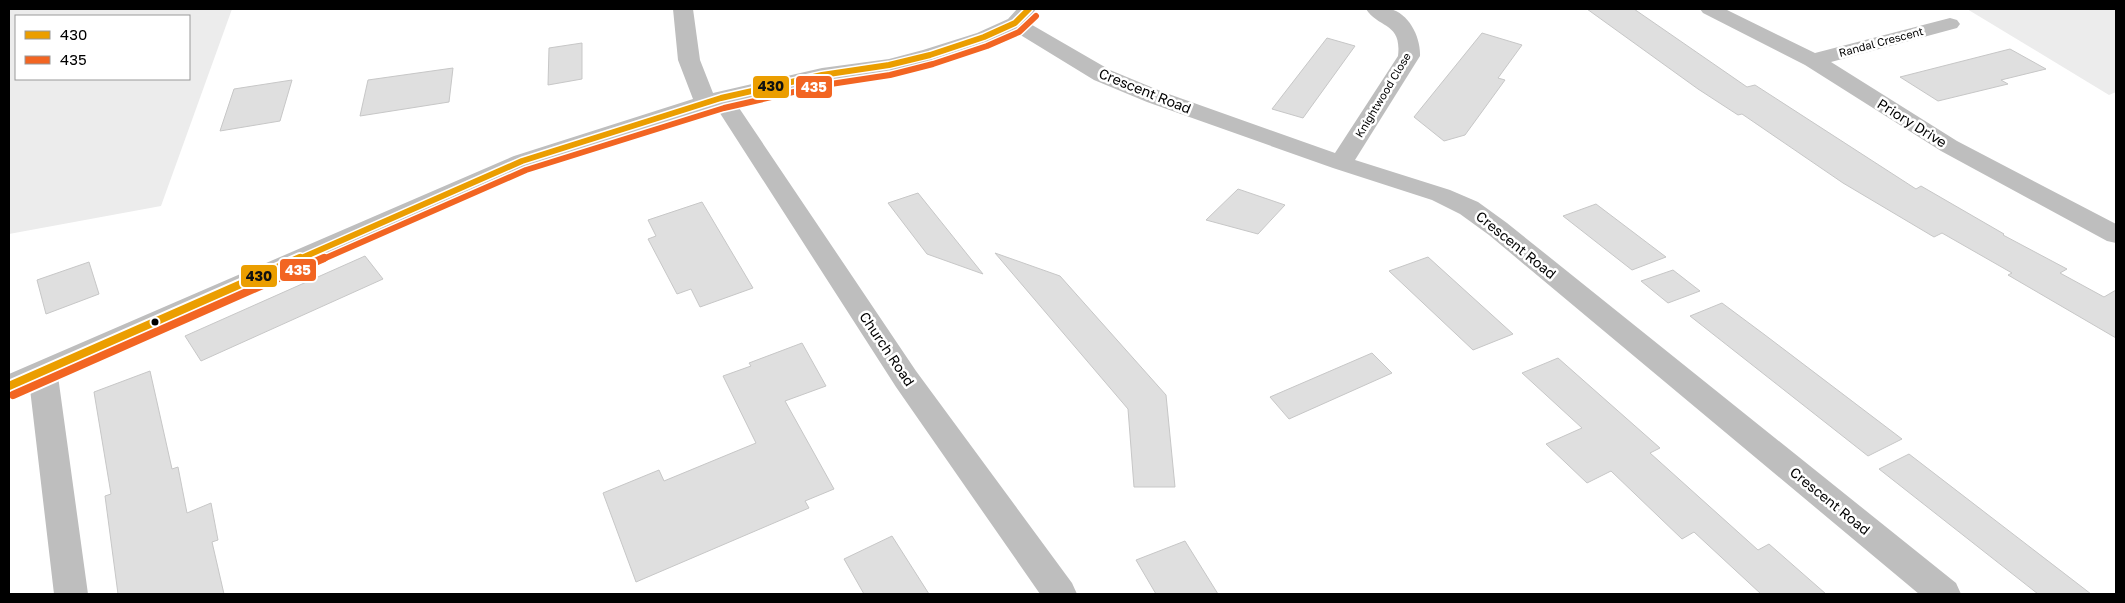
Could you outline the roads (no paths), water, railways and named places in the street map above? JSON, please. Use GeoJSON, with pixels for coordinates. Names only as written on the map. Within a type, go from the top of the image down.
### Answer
{"type":"FeatureCollection","features":[{"type":"Feature","properties":{"kind":"street","name":"Church Road"},"geometry":{"type":"LineString","coordinates":[[683,9],[689,60],[714,101],[906,379],[1060,594]]}},
{"type":"Feature","properties":{"kind":"street","name":"Knightwood Close"},"geometry":{"type":"LineString","coordinates":[[1341,163],[1409,56],[1412,45],[1406,33],[1398,24],[1376,9]]}},
{"type":"Feature","properties":{"kind":"street","name":"Priory Drive"},"geometry":{"type":"LineString","coordinates":[[1710,9],[1813,60],[1949,146],[2116,235]]}},
{"type":"Feature","properties":{"kind":"street"},"geometry":{"type":"LineString","coordinates":[[9,386],[522,162],[714,101],[822,75],[930,55],[984,37],[1022,16]]}},
{"type":"Feature","properties":{"kind":"street","name":"Crescent Road"},"geometry":{"type":"LineString","coordinates":[[1022,16],[1102,76],[1155,97],[1341,163],[1424,189],[1470,208],[1944,594]]}},
{"type":"Feature","properties":{"kind":"street","name":"Randal Crescent"},"geometry":{"type":"LineString","coordinates":[[1813,60],[1950,24]]}},
{"type":"Feature","properties":{"kind":"street"},"geometry":{"type":"LineString","coordinates":[[43,372],[71,594]]}}]}
